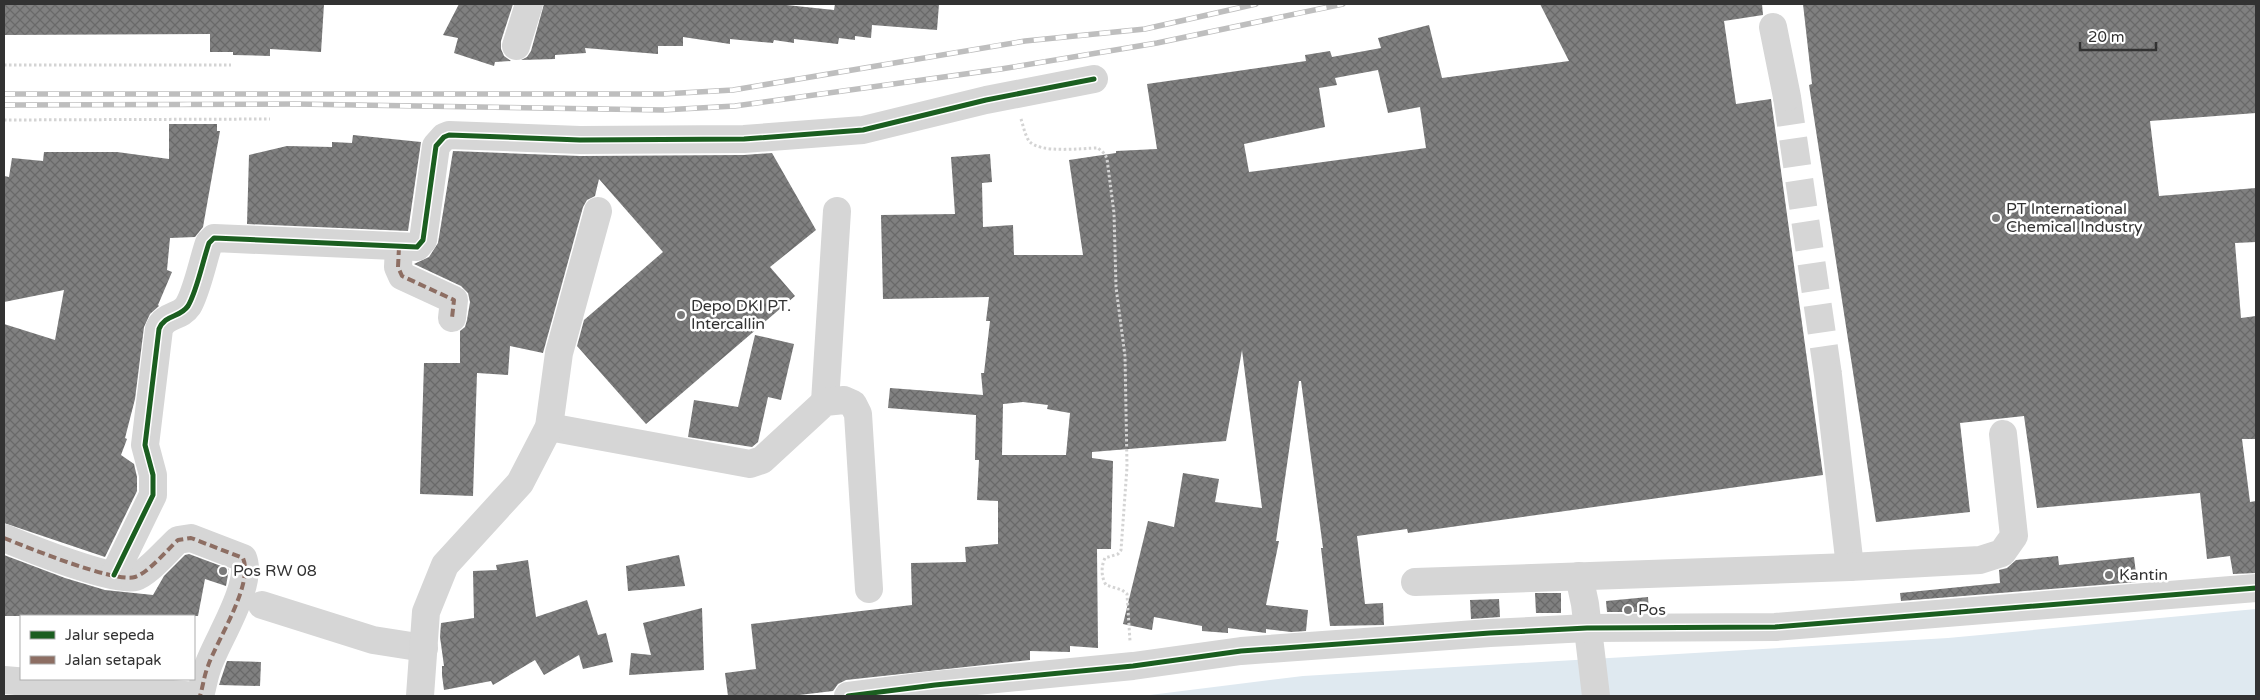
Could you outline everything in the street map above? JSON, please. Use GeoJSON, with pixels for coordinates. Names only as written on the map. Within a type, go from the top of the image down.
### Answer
{"type":"FeatureCollection","features":[{"type":"Feature","properties":{"kind":"street"},"geometry":{"type":"LineString","coordinates":[[516,46],[529,4]]}},
{"type":"Feature","properties":{"kind":"street"},"geometry":{"type":"LineString","coordinates":[[1774,27],[1787,97]]}},
{"type":"Feature","properties":{"kind":"street"},"geometry":{"type":"LineString","coordinates":[[114,576],[153,495],[153,475],[144,445],[159,329],[164,320],[180,313],[189,304],[211,240],[218,236],[418,247],[423,240],[436,146],[444,137],[449,135],[580,140],[735,139],[863,130],[986,100],[1094,79]]}},
{"type":"Feature","properties":{"kind":"street"},"geometry":{"type":"LineString","coordinates":[[420,696],[426,612],[445,565],[520,483],[549,427],[558,353],[598,211]]}},
{"type":"Feature","properties":{"kind":"street"},"geometry":{"type":"LineString","coordinates":[[825,402],[837,211]]}},
{"type":"Feature","properties":{"kind":"street"},"geometry":{"type":"LineString","coordinates":[[399,247],[398,267],[402,276],[454,300],[452,318]]}},
{"type":"Feature","properties":{"kind":"street"},"geometry":{"type":"LineString","coordinates":[[1828,375],[1850,567]]}},
{"type":"Feature","properties":{"kind":"street"},"geometry":{"type":"LineString","coordinates":[[549,427],[750,464],[762,460],[825,402],[844,400],[853,404],[858,414],[869,589]]}},
{"type":"Feature","properties":{"kind":"street"},"geometry":{"type":"LineString","coordinates":[[1415,582],[1850,567],[1980,560],[2002,553],[2014,536],[2003,434]]}},
{"type":"Feature","properties":{"kind":"street"},"geometry":{"type":"LineString","coordinates":[[4,538],[59,560],[124,578],[142,574],[178,540],[184,538],[191,538],[243,558],[246,564],[240,595],[208,666],[198,696],[4,680]]}},
{"type":"Feature","properties":{"kind":"street"},"geometry":{"type":"LineString","coordinates":[[1579,576],[1596,696]]}},
{"type":"Feature","properties":{"kind":"street"},"geometry":{"type":"LineString","coordinates":[[848,696],[935,685],[1133,666],[1241,651],[1480,633],[1589,636],[1775,627],[2256,588]]}},
{"type":"Feature","properties":{"kind":"street"},"geometry":{"type":"LineString","coordinates":[[262,605],[372,640],[424,648]]}},
{"type":"Feature","properties":{"kind":"path"},"geometry":{"type":"LineString","coordinates":[[4,65],[230,65]]}},
{"type":"Feature","properties":{"kind":"path"},"geometry":{"type":"LineString","coordinates":[[1019,114],[1029,141],[1038,146],[1061,149],[1098,148],[1105,154],[1107,159],[1114,213],[1116,286],[1125,356],[1127,467],[1121,550],[1118,554],[1105,558],[1102,562],[1103,580],[1106,585],[1122,590],[1128,598],[1127,618],[1133,666]]}},
{"type":"Feature","properties":{"kind":"path"},"geometry":{"type":"LineString","coordinates":[[4,120],[270,119]]}},
{"type":"Feature","properties":{"kind":"shaded area"},"geometry":{"type":"Polygon","coordinates":[[[2256,609],[2256,696],[1142,696],[1303,676],[1948,638],[2256,609]]]}},
{"type":"Feature","properties":{"kind":"building"},"geometry":{"type":"Polygon","coordinates":[[[4,4],[324,4],[321,52],[270,49],[270,56],[233,55],[233,52],[210,52],[210,34],[4,35],[4,4]]]}},
{"type":"Feature","properties":{"kind":"building"},"geometry":{"type":"Polygon","coordinates":[[[459,4],[513,4],[501,41],[501,49],[504,56],[511,61],[495,62],[494,66],[454,53],[458,38],[443,35],[459,4]]]}},
{"type":"Feature","properties":{"kind":"building"},"geometry":{"type":"Polygon","coordinates":[[[544,4],[777,4],[834,10],[835,4],[939,4],[937,30],[872,25],[871,38],[855,36],[855,40],[839,38],[838,44],[794,39],[794,43],[774,40],[773,43],[730,39],[730,44],[683,37],[683,46],[658,46],[658,54],[585,48],[586,53],[555,55],[555,59],[521,60],[527,57],[531,51],[544,4]]]}},
{"type":"Feature","properties":{"kind":"building"},"geometry":{"type":"Polygon","coordinates":[[[1540,4],[1762,4],[1763,15],[1724,21],[1736,104],[1771,99],[1823,475],[1408,533],[1407,529],[1357,536],[1365,604],[1383,603],[1384,625],[1330,626],[1321,548],[1323,548],[1301,381],[1299,381],[1276,541],[1279,541],[1266,605],[1308,610],[1306,631],[1291,632],[1266,629],[1266,633],[1228,628],[1228,633],[1202,631],[1202,626],[1154,617],[1152,630],[1123,624],[1148,521],[1174,527],[1183,473],[1219,479],[1215,502],[1262,508],[1242,350],[1226,441],[1092,452],[1092,458],[1113,461],[1111,549],[1097,549],[1098,648],[1070,646],[1070,652],[1030,651],[1030,660],[846,680],[838,684],[833,691],[791,696],[728,696],[725,673],[756,669],[751,624],[912,605],[911,563],[966,562],[965,547],[998,544],[998,501],[977,500],[979,460],[975,460],[976,415],[888,408],[890,388],[983,395],[981,373],[984,373],[990,321],[986,321],[989,297],[883,299],[881,215],[955,214],[951,157],[990,154],[992,182],[982,183],[983,227],[1013,225],[1014,255],[1083,255],[1069,160],[1116,153],[1116,151],[1157,149],[1147,84],[1306,61],[1305,55],[1330,51],[1332,57],[1381,48],[1378,38],[1429,25],[1442,78],[1569,61],[1540,4]],[[1378,70],[1335,78],[1337,85],[1319,88],[1325,127],[1244,144],[1249,172],[1426,148],[1420,107],[1388,113],[1378,70]],[[1023,402],[1003,404],[1002,455],[1066,455],[1070,413],[1047,409],[1048,405],[1023,402]]]}},
{"type":"Feature","properties":{"kind":"building","name":"PT International Chemical Industry"},"geometry":{"type":"Polygon","coordinates":[[[1803,4],[2256,4],[2256,113],[2150,121],[2159,196],[2256,188],[2256,242],[2235,243],[2241,318],[2256,316],[2256,439],[2242,439],[2250,502],[2256,501],[2256,573],[2233,574],[2230,556],[2207,559],[2200,493],[2037,508],[2024,416],[1960,423],[1970,512],[1876,522],[1809,85],[1812,84],[1803,4]]]}},
{"type":"Feature","properties":{"kind":"building"},"geometry":{"type":"Polygon","coordinates":[[[169,124],[217,124],[217,131],[220,131],[203,227],[195,237],[170,238],[167,270],[172,272],[159,306],[150,314],[144,327],[135,399],[125,438],[127,439],[121,455],[134,464],[137,477],[137,491],[105,557],[4,523],[4,324],[55,340],[64,290],[4,302],[4,176],[9,177],[12,158],[43,161],[44,152],[117,152],[169,159],[169,124]]]}},
{"type":"Feature","properties":{"kind":"building"},"geometry":{"type":"Polygon","coordinates":[[[353,135],[421,142],[408,231],[247,224],[249,155],[287,146],[332,147],[332,142],[352,143],[353,135]]]}},
{"type":"Feature","properties":{"kind":"building"},"geometry":{"type":"Polygon","coordinates":[[[453,151],[580,156],[744,155],[772,153],[816,230],[770,267],[795,296],[646,424],[577,346],[584,320],[663,252],[599,179],[595,196],[587,200],[583,207],[543,353],[510,346],[508,375],[477,373],[473,496],[420,494],[424,363],[460,363],[460,331],[465,327],[470,302],[468,293],[461,286],[414,264],[429,257],[438,243],[453,151]]]}},
{"type":"Feature","properties":{"kind":"building"},"geometry":{"type":"Polygon","coordinates":[[[755,335],[794,344],[781,400],[768,397],[758,442],[752,447],[688,437],[694,400],[738,407],[755,335]]]}},
{"type":"Feature","properties":{"kind":"building"},"geometry":{"type":"Polygon","coordinates":[[[189,554],[229,569],[226,586],[205,579],[198,616],[4,616],[4,555],[65,578],[105,590],[153,595],[164,576],[185,555],[189,554]]]}},
{"type":"Feature","properties":{"kind":"building"},"geometry":{"type":"Polygon","coordinates":[[[679,555],[685,586],[628,591],[626,566],[679,555]]]}},
{"type":"Feature","properties":{"kind":"building"},"geometry":{"type":"Polygon","coordinates":[[[2058,556],[2059,565],[2134,557],[2137,582],[1901,601],[1900,593],[2000,583],[1999,570],[2007,568],[2016,560],[2058,556]]]}},
{"type":"Feature","properties":{"kind":"building"},"geometry":{"type":"Polygon","coordinates":[[[528,560],[536,617],[587,600],[598,635],[606,633],[613,662],[583,669],[579,655],[544,675],[535,660],[493,685],[491,681],[444,690],[442,666],[444,666],[440,637],[441,623],[474,618],[473,571],[497,570],[496,565],[528,560]]]}},
{"type":"Feature","properties":{"kind":"building"},"geometry":{"type":"Polygon","coordinates":[[[1535,593],[1561,593],[1561,613],[1536,613],[1535,593]]]}},
{"type":"Feature","properties":{"kind":"building"},"geometry":{"type":"Polygon","coordinates":[[[1648,597],[1649,612],[1607,612],[1606,601],[1648,597]]]}},
{"type":"Feature","properties":{"kind":"building"},"geometry":{"type":"Polygon","coordinates":[[[1499,599],[1500,617],[1471,619],[1470,600],[1499,599]]]}},
{"type":"Feature","properties":{"kind":"building"},"geometry":{"type":"Polygon","coordinates":[[[702,608],[704,670],[629,675],[631,653],[651,655],[643,623],[702,608]]]}},
{"type":"Feature","properties":{"kind":"building"},"geometry":{"type":"Polygon","coordinates":[[[227,661],[261,662],[260,686],[219,685],[227,661]]]}},
{"type":"Feature","properties":{"kind":"tunnel"},"geometry":{"type":"LineString","coordinates":[[1787,97],[1828,375]]}},
{"type":"Feature","properties":{"kind":"railway"},"geometry":{"type":"LineString","coordinates":[[4,94],[663,94],[733,90],[1025,41],[1145,29],[1256,4]]}},
{"type":"Feature","properties":{"kind":"railway"},"geometry":{"type":"LineString","coordinates":[[4,105],[295,104],[663,110],[735,106],[1001,69],[1157,43],[1343,4]]}},
{"type":"Feature","properties":{"kind":"marked path"},"geometry":{"type":"LineString","coordinates":[[399,247],[398,267],[402,276],[454,300],[452,318]]}},
{"type":"Feature","properties":{"kind":"marked path"},"geometry":{"type":"LineString","coordinates":[[4,538],[91,570],[125,577],[135,577],[146,571],[178,540],[191,538],[243,558],[245,569],[239,597],[208,666],[200,696]]}},
{"type":"Feature","properties":{"kind":"cycle path"},"geometry":{"type":"LineString","coordinates":[[114,575],[153,495],[153,475],[145,445],[159,329],[165,321],[181,313],[188,306],[197,284],[209,243],[214,238],[417,247],[423,240],[436,146],[444,137],[449,135],[580,140],[744,139],[863,130],[986,100],[1094,79]]}},
{"type":"Feature","properties":{"kind":"cycle path"},"geometry":{"type":"LineString","coordinates":[[848,696],[935,685],[1133,666],[1241,651],[1587,628],[1775,627],[2256,588]]}},
{"type":"Feature","properties":{"kind":"place","name":"PT International Chemical Industry"},"geometry":{"type":"Point","coordinates":[1996,218]}},
{"type":"Feature","properties":{"kind":"place","name":"Depo DKI PT. Intercallin"},"geometry":{"type":"Point","coordinates":[681,315]}},
{"type":"Feature","properties":{"kind":"place","name":"Pos RW 08"},"geometry":{"type":"Point","coordinates":[223,571]}},
{"type":"Feature","properties":{"kind":"place","name":"Kantin"},"geometry":{"type":"Point","coordinates":[2109,575]}},
{"type":"Feature","properties":{"kind":"place","name":"Pos"},"geometry":{"type":"Point","coordinates":[1628,610]}}]}
